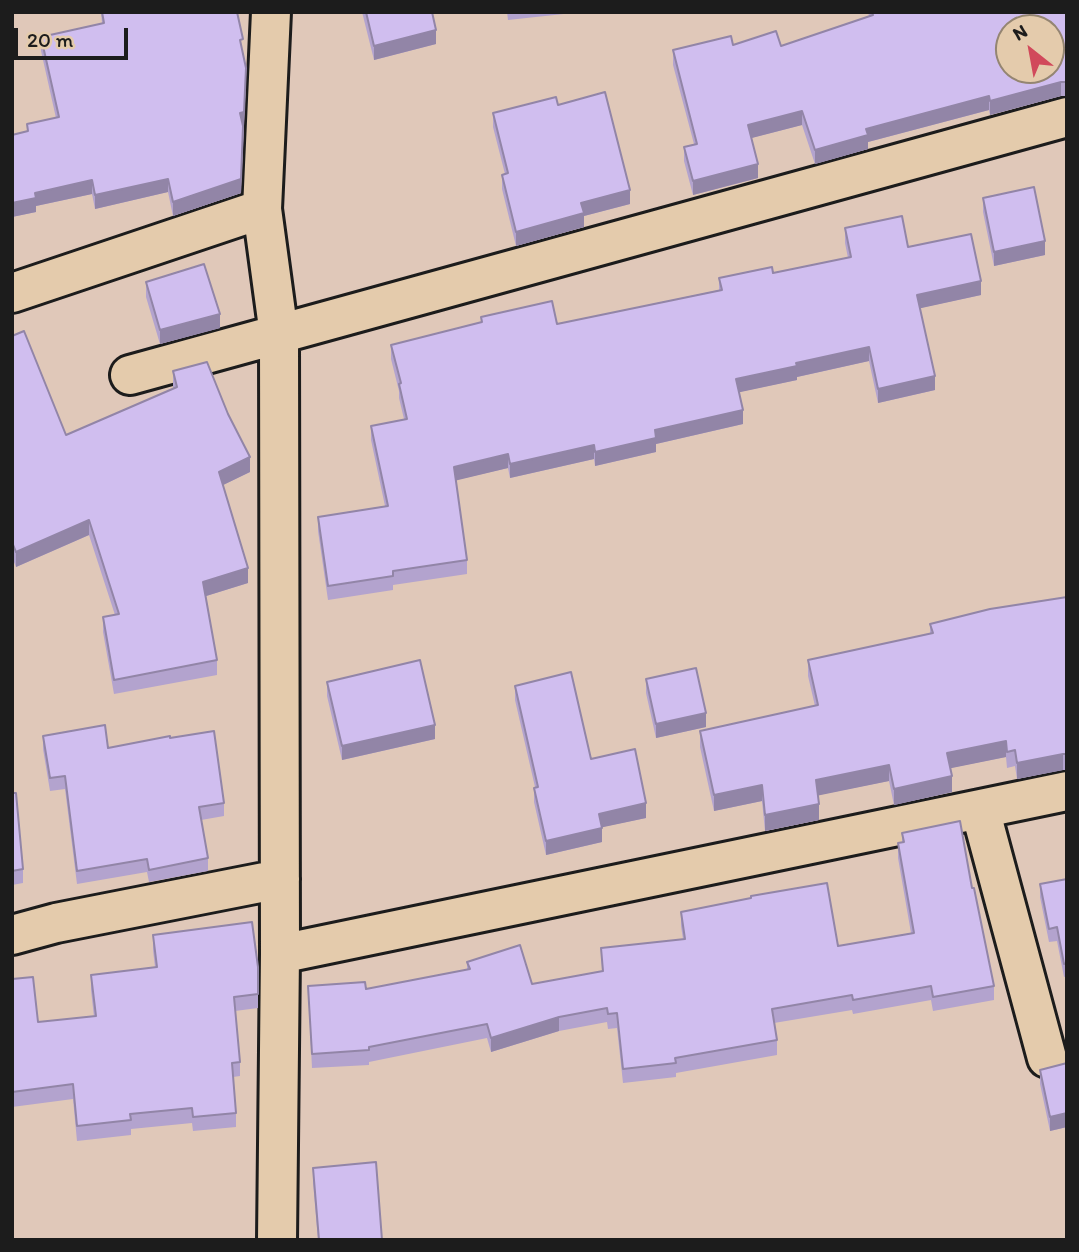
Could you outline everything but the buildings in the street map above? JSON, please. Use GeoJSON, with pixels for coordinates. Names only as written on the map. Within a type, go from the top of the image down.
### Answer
{"type":"FeatureCollection","features":[{"type":"Feature","properties":{"kind":"street"},"geometry":{"type":"LineString","coordinates":[[271,12],[262,209],[279,335],[280,954],[277,1240]]}},
{"type":"Feature","properties":{"kind":"street"},"geometry":{"type":"LineString","coordinates":[[130,375],[1067,117]]}},
{"type":"Feature","properties":{"kind":"street"},"geometry":{"type":"LineString","coordinates":[[12,293],[262,209]]}},
{"type":"Feature","properties":{"kind":"street"},"geometry":{"type":"LineString","coordinates":[[280,954],[1067,792]]}},
{"type":"Feature","properties":{"kind":"street"},"geometry":{"type":"LineString","coordinates":[[980,809],[1046,1058]]}},
{"type":"Feature","properties":{"kind":"street"},"geometry":{"type":"LineString","coordinates":[[12,935],[56,923],[280,878]]}}]}
